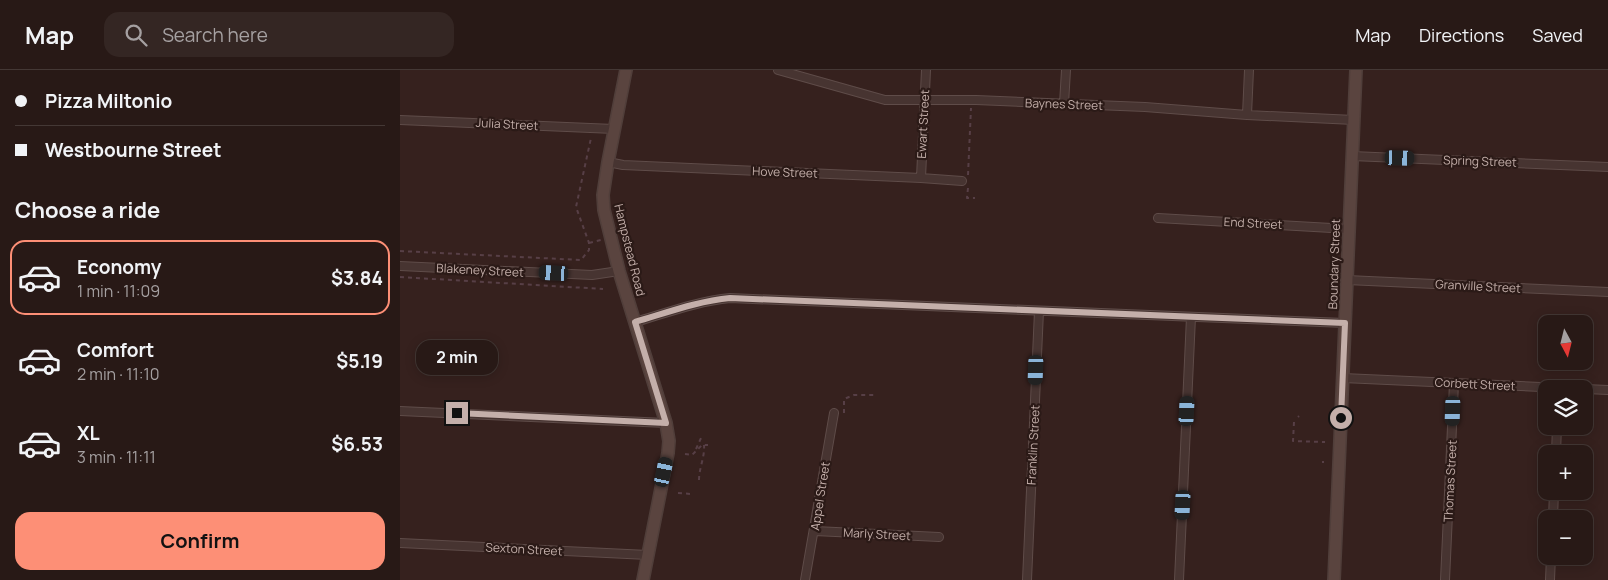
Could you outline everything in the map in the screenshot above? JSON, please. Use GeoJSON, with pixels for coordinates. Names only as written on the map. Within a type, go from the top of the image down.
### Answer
{"type":"FeatureCollection","features":[{"type":"Feature","properties":{"kind":"street","name":"Hampstead Road"},"geometry":{"type":"LineString","coordinates":[[626,70],[608,162],[603,195],[604,210],[619,271],[666,423],[669,441],[643,580]]}},
{"type":"Feature","properties":{"kind":"street","name":"Baynes Street"},"geometry":{"type":"LineString","coordinates":[[778,70],[881,99],[976,100],[1154,107],[1247,115],[1354,120]]}},
{"type":"Feature","properties":{"kind":"street","name":"Ewart Street"},"geometry":{"type":"LineString","coordinates":[[921,178],[926,70]]}},
{"type":"Feature","properties":{"kind":"street"},"geometry":{"type":"LineString","coordinates":[[1064,104],[1066,70]]}},
{"type":"Feature","properties":{"kind":"street"},"geometry":{"type":"LineString","coordinates":[[1247,115],[1249,70]]}},
{"type":"Feature","properties":{"kind":"street","name":"Boundary Street"},"geometry":{"type":"LineString","coordinates":[[1334,580],[1356,70]]}},
{"type":"Feature","properties":{"kind":"street","name":"Julia Street"},"geometry":{"type":"LineString","coordinates":[[400,120],[614,129]]}},
{"type":"Feature","properties":{"kind":"street","name":"Spring Street"},"geometry":{"type":"LineString","coordinates":[[1352,156],[1608,167]]}},
{"type":"Feature","properties":{"kind":"street","name":"Hove Street"},"geometry":{"type":"LineString","coordinates":[[608,162],[624,166],[966,180]]}},
{"type":"Feature","properties":{"kind":"street","name":"End Street"},"geometry":{"type":"LineString","coordinates":[[1158,218],[1349,229]]}},
{"type":"Feature","properties":{"kind":"street","name":"Blakeney Street"},"geometry":{"type":"LineString","coordinates":[[400,266],[592,275],[619,271]]}},
{"type":"Feature","properties":{"kind":"street","name":"Granville Street"},"geometry":{"type":"LineString","coordinates":[[1347,280],[1608,292]]}},
{"type":"Feature","properties":{"kind":"street"},"geometry":{"type":"LineString","coordinates":[[635,322],[690,306],[730,298],[1345,323]]}},
{"type":"Feature","properties":{"kind":"street","name":"Franklin Street"},"geometry":{"type":"LineString","coordinates":[[1027,580],[1038,311]]}},
{"type":"Feature","properties":{"kind":"street"},"geometry":{"type":"LineString","coordinates":[[1180,580],[1191,317]]}},
{"type":"Feature","properties":{"kind":"street","name":"Corbett Street"},"geometry":{"type":"LineString","coordinates":[[1343,378],[1538,387]]}},
{"type":"Feature","properties":{"kind":"street","name":"Thomas Street"},"geometry":{"type":"LineString","coordinates":[[1446,580],[1454,383]]}},
{"type":"Feature","properties":{"kind":"street","name":"Corbett Street"},"geometry":{"type":"LineString","coordinates":[[1593,389],[1608,390]]}},
{"type":"Feature","properties":{"kind":"street"},"geometry":{"type":"LineString","coordinates":[[400,411],[666,423]]}},
{"type":"Feature","properties":{"kind":"street","name":"Appel Street"},"geometry":{"type":"LineString","coordinates":[[805,580],[834,413]]}},
{"type":"Feature","properties":{"kind":"street","name":"Marly Street"},"geometry":{"type":"LineString","coordinates":[[815,531],[939,537]]}},
{"type":"Feature","properties":{"kind":"street","name":"Sexton Street"},"geometry":{"type":"LineString","coordinates":[[400,543],[648,555]]}},
{"type":"Feature","properties":{"kind":"street"},"geometry":{"type":"LineString","coordinates":[[1550,580],[1551,565]]}},
{"type":"Feature","properties":{"kind":"path"},"geometry":{"type":"LineString","coordinates":[[972,105],[966,180],[967,198],[975,198]]}},
{"type":"Feature","properties":{"kind":"path"},"geometry":{"type":"LineString","coordinates":[[400,252],[581,260],[589,250],[589,243],[576,207],[591,138]]}},
{"type":"Feature","properties":{"kind":"path"},"geometry":{"type":"LineString","coordinates":[[400,277],[603,289]]}},
{"type":"Feature","properties":{"kind":"path"},"geometry":{"type":"LineString","coordinates":[[844,412],[844,399],[854,394],[874,395]]}},
{"type":"Feature","properties":{"kind":"path"},"geometry":{"type":"LineString","coordinates":[[1294,422],[1293,441],[1325,442]]}},
{"type":"Feature","properties":{"kind":"path"},"geometry":{"type":"LineString","coordinates":[[695,451],[701,438]]}},
{"type":"Feature","properties":{"kind":"path"},"geometry":{"type":"LineString","coordinates":[[699,480],[704,445]]}},
{"type":"Feature","properties":{"kind":"path"},"geometry":{"type":"LineString","coordinates":[[685,454],[692,455],[704,445],[708,445]]}},
{"type":"Feature","properties":{"kind":"path"},"geometry":{"type":"LineString","coordinates":[[678,493],[691,494]]}},
{"type":"Feature","properties":{"kind":"route"},"geometry":{"type":"LineString","coordinates":[[457,413],[666,423],[635,322],[690,306],[730,298],[1345,323],[1341,418]]}}]}
